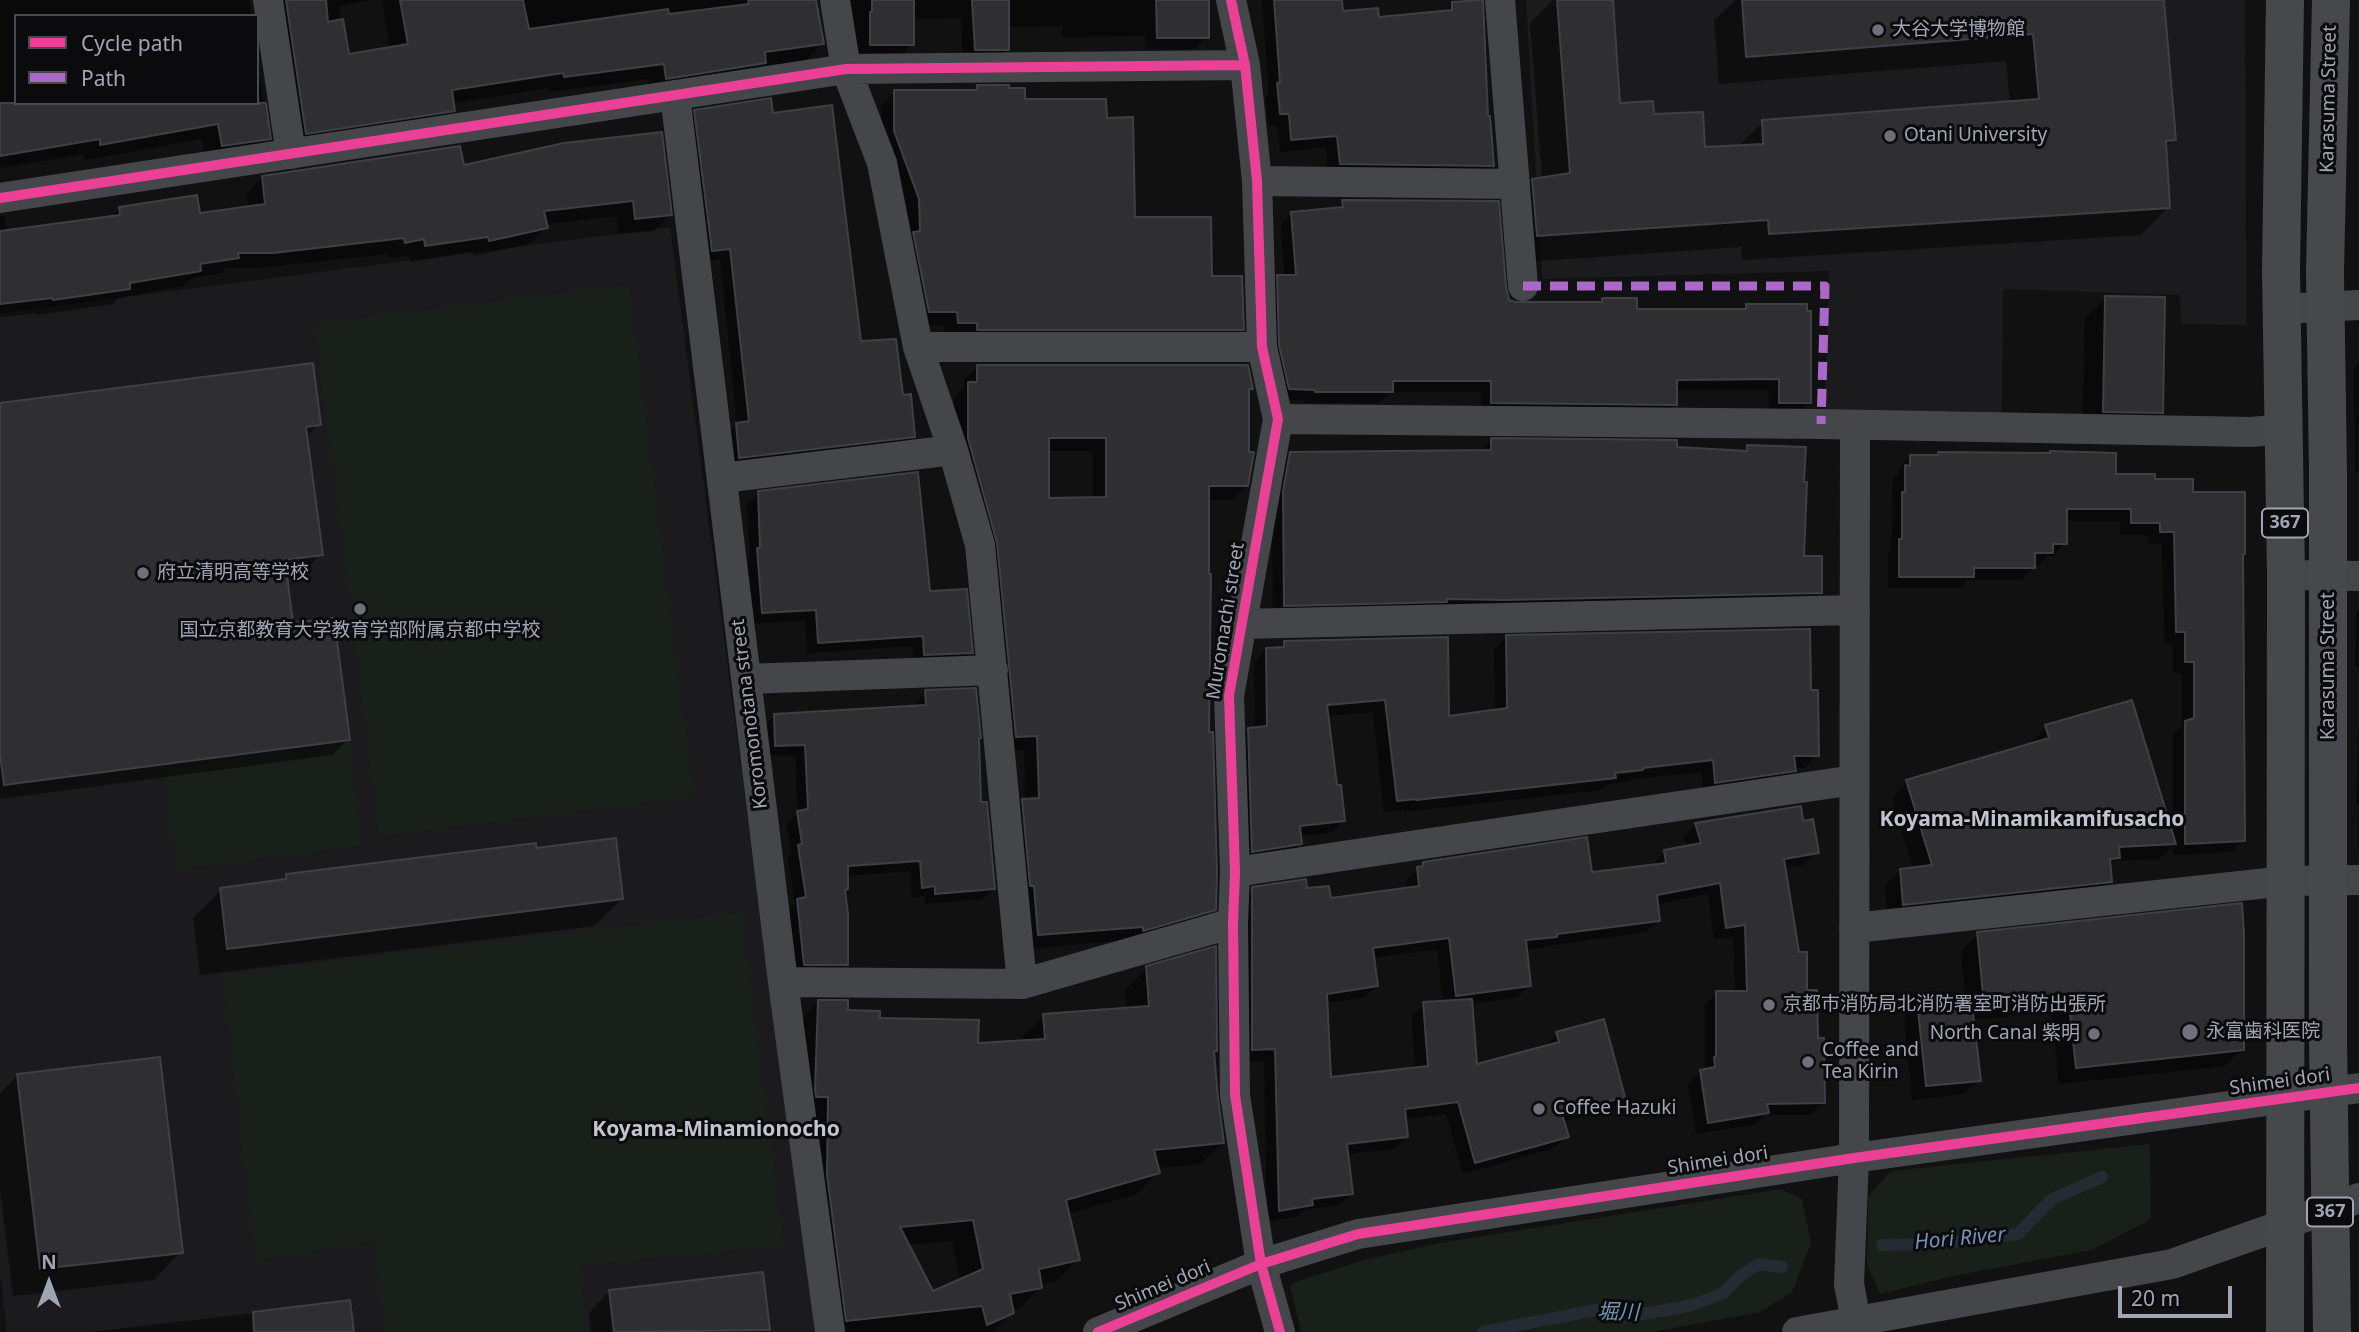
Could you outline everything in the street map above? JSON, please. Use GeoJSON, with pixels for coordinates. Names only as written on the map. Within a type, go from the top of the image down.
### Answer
{"type":"FeatureCollection","features":[{"type":"Feature","properties":{"kind":"highway","name":"367"},"geometry":{"type":"LineString","coordinates":[[2285,0],[2282,309],[2286,575],[2285,1332]]}},
{"type":"Feature","properties":{"kind":"highway","name":"Karasuma Street"},"geometry":{"type":"LineString","coordinates":[[2332,0],[2342,305],[2344,576],[2344,1203],[2332,1332]]}},
{"type":"Feature","properties":{"kind":"street"},"geometry":{"type":"LineString","coordinates":[[268,0],[291,154]]}},
{"type":"Feature","properties":{"kind":"street"},"geometry":{"type":"LineString","coordinates":[[835,0],[846,69],[882,163],[918,347],[953,450],[979,545],[1022,984]]}},
{"type":"Feature","properties":{"kind":"street","name":"Muromachi street"},"geometry":{"type":"LineString","coordinates":[[1231,0],[1245,65],[1257,181],[1262,347],[1278,419],[1229,696],[1235,872],[1235,1095],[1261,1264],[1280,1332]]}},
{"type":"Feature","properties":{"kind":"street"},"geometry":{"type":"LineString","coordinates":[[1500,0],[1523,286]]}},
{"type":"Feature","properties":{"kind":"street"},"geometry":{"type":"LineString","coordinates":[[0,198],[846,69],[1245,65]]}},
{"type":"Feature","properties":{"kind":"street","name":"Koromonotana street"},"geometry":{"type":"LineString","coordinates":[[675,95],[783,982],[830,1332]]}},
{"type":"Feature","properties":{"kind":"street"},"geometry":{"type":"LineString","coordinates":[[1257,181],[1515,184]]}},
{"type":"Feature","properties":{"kind":"street"},"geometry":{"type":"LineString","coordinates":[[2282,309],[2342,305]]}},
{"type":"Feature","properties":{"kind":"street"},"geometry":{"type":"LineString","coordinates":[[918,347],[1262,347]]}},
{"type":"Feature","properties":{"kind":"street"},"geometry":{"type":"LineString","coordinates":[[1278,419],[2250,432],[2284,429]]}},
{"type":"Feature","properties":{"kind":"street"},"geometry":{"type":"LineString","coordinates":[[1855,425],[1854,1158],[1849,1284],[1857,1327]]}},
{"type":"Feature","properties":{"kind":"street"},"geometry":{"type":"LineString","coordinates":[[722,478],[953,450]]}},
{"type":"Feature","properties":{"kind":"street"},"geometry":{"type":"LineString","coordinates":[[2286,575],[2344,576]]}},
{"type":"Feature","properties":{"kind":"street"},"geometry":{"type":"LineString","coordinates":[[1241,624],[1855,610]]}},
{"type":"Feature","properties":{"kind":"street"},"geometry":{"type":"LineString","coordinates":[[746,679],[993,670]]}},
{"type":"Feature","properties":{"kind":"street"},"geometry":{"type":"LineString","coordinates":[[1235,872],[1854,780]]}},
{"type":"Feature","properties":{"kind":"street"},"geometry":{"type":"LineString","coordinates":[[1854,928],[2286,881],[2344,880]]}},
{"type":"Feature","properties":{"kind":"street"},"geometry":{"type":"LineString","coordinates":[[783,982],[1022,984],[1233,923]]}},
{"type":"Feature","properties":{"kind":"street","name":"Shimei dori"},"geometry":{"type":"LineString","coordinates":[[1098,1332],[1261,1264],[1358,1234],[1854,1158],[2344,1091]]}},
{"type":"Feature","properties":{"kind":"street"},"geometry":{"type":"LineString","coordinates":[[1797,1332],[1857,1327],[2172,1264],[2344,1203]]}},
{"type":"Feature","properties":{"kind":"shaded area","name":"Otani University"},"geometry":{"type":"Polygon","coordinates":[[[1526,0],[2245,0],[2246,325],[2181,324],[2180,295],[2003,289],[2002,415],[1825,410],[1829,271],[1542,279],[1526,0]]]}},
{"type":"Feature","properties":{"kind":"shaded area","name":"国立京都教育大学教育学部附属京都中学校"},"geometry":{"type":"Polygon","coordinates":[[[670,227],[815,1332],[7,1332],[0,1273],[0,313],[670,227]]]}},
{"type":"Feature","properties":{"kind":"shaded area"},"geometry":{"type":"Polygon","coordinates":[[[628,285],[693,796],[380,836],[315,324],[628,285]]]}},
{"type":"Feature","properties":{"kind":"shaded area"},"geometry":{"type":"Polygon","coordinates":[[[349,745],[362,845],[177,869],[163,769],[349,745]]]}},
{"type":"Feature","properties":{"kind":"shaded area"},"geometry":{"type":"Polygon","coordinates":[[[741,913],[783,1245],[579,1265],[585,1332],[384,1332],[375,1241],[256,1260],[223,974],[741,913]]]}},
{"type":"Feature","properties":{"kind":"shaded area"},"geometry":{"type":"Polygon","coordinates":[[[2150,1144],[2151,1219],[2092,1250],[1953,1276],[1880,1294],[1867,1265],[1868,1196],[1891,1171],[2150,1144]]]}},
{"type":"Feature","properties":{"kind":"shaded area"},"geometry":{"type":"Polygon","coordinates":[[[1781,1189],[1802,1199],[1811,1243],[1792,1292],[1760,1312],[1652,1332],[1301,1332],[1290,1286],[1364,1260],[1439,1243],[1781,1189]]]}},
{"type":"Feature","properties":{"kind":"building"},"geometry":{"type":"Polygon","coordinates":[[[286,0],[326,0],[328,22],[343,19],[349,54],[408,44],[400,0],[523,0],[529,29],[668,9],[669,14],[749,4],[748,0],[816,0],[824,44],[765,52],[766,63],[666,79],[664,64],[564,77],[563,73],[452,90],[455,111],[306,134],[286,0]]]}},
{"type":"Feature","properties":{"kind":"building"},"geometry":{"type":"Polygon","coordinates":[[[872,0],[914,0],[914,45],[870,45],[872,0]]]}},
{"type":"Feature","properties":{"kind":"building"},"geometry":{"type":"Polygon","coordinates":[[[972,0],[1009,0],[1009,50],[975,50],[972,0]]]}},
{"type":"Feature","properties":{"kind":"building"},"geometry":{"type":"Polygon","coordinates":[[[1156,0],[1209,0],[1209,38],[1157,38],[1156,0]]]}},
{"type":"Feature","properties":{"kind":"building"},"geometry":{"type":"Polygon","coordinates":[[[1274,0],[1342,0],[1343,11],[1378,8],[1379,17],[1452,10],[1452,2],[1483,0],[1488,116],[1494,166],[1340,164],[1337,136],[1291,140],[1289,114],[1280,114],[1274,0]]]}},
{"type":"Feature","properties":{"kind":"building"},"geometry":{"type":"Polygon","coordinates":[[[1557,0],[1613,0],[1620,103],[1653,101],[1654,114],[1703,112],[1705,147],[1763,144],[1762,120],[2039,99],[2033,34],[1746,57],[1742,0],[2164,0],[2176,140],[2166,141],[2170,208],[1769,234],[1768,220],[1537,236],[1532,179],[1570,173],[1557,0]]]}},
{"type":"Feature","properties":{"kind":"building"},"geometry":{"type":"Polygon","coordinates":[[[977,85],[1025,88],[1025,99],[1106,99],[1107,118],[1133,117],[1135,217],[1211,217],[1212,276],[1242,276],[1244,330],[977,330],[977,323],[958,323],[957,312],[929,312],[913,232],[920,231],[919,199],[894,131],[894,90],[977,90],[977,85]]]}},
{"type":"Feature","properties":{"kind":"building"},"geometry":{"type":"Polygon","coordinates":[[[771,98],[773,113],[832,105],[861,341],[896,339],[903,395],[911,394],[915,437],[739,458],[736,423],[749,421],[730,249],[712,251],[694,110],[771,98]]]}},
{"type":"Feature","properties":{"kind":"building"},"geometry":{"type":"Polygon","coordinates":[[[0,103],[266,103],[271,139],[222,146],[218,124],[100,145],[100,139],[0,156],[0,103]]]}},
{"type":"Feature","properties":{"kind":"building"},"geometry":{"type":"Polygon","coordinates":[[[662,132],[672,215],[635,219],[633,201],[544,211],[548,228],[489,241],[488,237],[425,246],[424,239],[405,243],[404,238],[273,253],[238,253],[239,258],[200,264],[201,271],[130,283],[130,289],[53,300],[0,304],[0,231],[120,215],[119,207],[197,195],[200,213],[265,204],[262,176],[460,146],[464,165],[564,143],[662,132]]]}},
{"type":"Feature","properties":{"kind":"building"},"geometry":{"type":"Polygon","coordinates":[[[1342,200],[1499,201],[1506,287],[1509,300],[1516,302],[1602,302],[1602,298],[1637,298],[1637,309],[1746,309],[1746,304],[1807,304],[1807,311],[1811,311],[1811,403],[1779,403],[1779,379],[1677,380],[1677,405],[1491,403],[1491,381],[1393,381],[1393,392],[1315,392],[1289,389],[1279,345],[1277,275],[1296,275],[1291,212],[1343,207],[1342,200]]]}},
{"type":"Feature","properties":{"kind":"building"},"geometry":{"type":"Polygon","coordinates":[[[2105,296],[2165,297],[2163,413],[2103,412],[2105,296]]]}},
{"type":"Feature","properties":{"kind":"building","name":"府立清明高等学校"},"geometry":{"type":"Polygon","coordinates":[[[313,363],[321,425],[306,427],[323,555],[285,560],[293,623],[334,618],[350,740],[4,785],[0,754],[0,403],[313,363]]]}},
{"type":"Feature","properties":{"kind":"building"},"geometry":{"type":"Polygon","coordinates":[[[977,365],[1248,365],[1253,389],[1249,389],[1249,452],[1254,452],[1248,486],[1209,486],[1209,732],[1213,732],[1216,910],[1143,931],[1143,927],[1038,935],[1034,886],[1030,886],[1022,799],[1039,798],[1037,736],[1016,737],[997,543],[968,438],[968,382],[977,382],[977,365]],[[1049,438],[1049,498],[1106,497],[1106,438],[1049,438]]]}},
{"type":"Feature","properties":{"kind":"building"},"geometry":{"type":"Polygon","coordinates":[[[1491,438],[1677,440],[1677,447],[1747,451],[1747,445],[1806,447],[1804,556],[1822,556],[1822,593],[1447,599],[1447,602],[1284,606],[1283,491],[1290,452],[1491,450],[1491,438]]]}},
{"type":"Feature","properties":{"kind":"building"},"geometry":{"type":"Polygon","coordinates":[[[1938,452],[2116,453],[2116,474],[2155,474],[2155,479],[2193,479],[2193,492],[2245,492],[2245,841],[2185,844],[2185,721],[2194,718],[2194,662],[2185,662],[2185,632],[2176,632],[2174,532],[2160,532],[2160,523],[2131,523],[2131,509],[2067,509],[2067,544],[2053,544],[2053,553],[2035,553],[2035,568],[1974,568],[1974,577],[1899,577],[1902,492],[1905,492],[1905,465],[1910,466],[1910,455],[1938,455],[1938,452]]]}},
{"type":"Feature","properties":{"kind":"building"},"geometry":{"type":"Polygon","coordinates":[[[918,472],[930,591],[967,589],[973,653],[924,655],[923,636],[818,643],[816,610],[762,613],[757,548],[760,548],[758,491],[918,472]]]}},
{"type":"Feature","properties":{"kind":"building"},"geometry":{"type":"Polygon","coordinates":[[[1810,629],[1811,690],[1818,690],[1819,756],[1794,756],[1796,771],[1715,783],[1713,760],[1615,773],[1616,778],[1397,801],[1385,700],[1327,705],[1337,785],[1341,785],[1345,821],[1300,826],[1302,844],[1252,852],[1248,728],[1267,726],[1266,648],[1284,647],[1284,641],[1448,637],[1449,716],[1507,708],[1506,635],[1810,629]]]}},
{"type":"Feature","properties":{"kind":"building"},"geometry":{"type":"Polygon","coordinates":[[[976,688],[981,738],[981,802],[987,802],[995,889],[935,894],[935,886],[922,888],[920,861],[848,866],[848,889],[845,890],[848,965],[804,965],[797,899],[806,897],[798,845],[802,844],[797,811],[808,809],[805,745],[775,746],[774,714],[926,705],[925,690],[976,688]]]}},
{"type":"Feature","properties":{"kind":"building"},"geometry":{"type":"Polygon","coordinates":[[[2132,700],[2176,844],[2119,847],[2120,858],[2110,859],[2112,882],[1903,905],[1900,869],[1932,865],[1906,780],[2049,738],[2045,725],[2132,700]]]}},
{"type":"Feature","properties":{"kind":"building"},"geometry":{"type":"Polygon","coordinates":[[[1801,806],[1803,821],[1813,819],[1819,853],[1784,859],[1799,952],[1807,952],[1807,990],[1817,990],[1818,1038],[1824,1038],[1825,1103],[1767,1104],[1769,1113],[1708,1123],[1700,1070],[1715,1067],[1716,991],[1747,991],[1745,925],[1726,928],[1720,883],[1657,895],[1660,921],[1526,940],[1531,986],[1456,996],[1449,938],[1373,948],[1378,986],[1327,994],[1331,1077],[1428,1066],[1423,1002],[1472,999],[1477,1064],[1559,1042],[1556,1032],[1604,1019],[1625,1097],[1562,1114],[1569,1137],[1475,1163],[1458,1102],[1405,1109],[1408,1137],[1347,1144],[1353,1194],[1312,1199],[1313,1205],[1279,1211],[1275,1049],[1252,1050],[1252,887],[1306,879],[1307,888],[1329,886],[1331,898],[1419,886],[1417,867],[1423,866],[1423,862],[1587,837],[1592,872],[1666,863],[1664,850],[1701,843],[1695,823],[1801,806]]]}},
{"type":"Feature","properties":{"kind":"building"},"geometry":{"type":"Polygon","coordinates":[[[616,838],[623,899],[227,949],[220,888],[286,879],[286,874],[536,843],[536,848],[616,838]]]}},
{"type":"Feature","properties":{"kind":"building"},"geometry":{"type":"Polygon","coordinates":[[[2242,903],[2244,1050],[2076,1068],[2068,996],[1984,1005],[1977,932],[2242,903]]]}},
{"type":"Feature","properties":{"kind":"building"},"geometry":{"type":"Polygon","coordinates":[[[1216,946],[1217,1051],[1214,1051],[1224,1143],[1154,1150],[1160,1173],[1066,1200],[1080,1260],[1039,1269],[1042,1288],[1010,1294],[1014,1313],[987,1325],[982,1306],[846,1321],[827,1175],[828,1097],[816,1097],[815,1089],[818,1000],[848,1000],[848,1010],[880,1011],[880,1018],[979,1020],[978,1043],[1045,1039],[1043,1014],[1149,1006],[1146,966],[1216,946]],[[973,1220],[900,1227],[933,1291],[983,1269],[973,1220]]]}},
{"type":"Feature","properties":{"kind":"building"},"geometry":{"type":"Polygon","coordinates":[[[1971,996],[1981,1081],[1926,1086],[1917,1001],[1971,996]]]}},
{"type":"Feature","properties":{"kind":"building"},"geometry":{"type":"Polygon","coordinates":[[[160,1057],[183,1253],[40,1269],[17,1074],[160,1057]]]}},
{"type":"Feature","properties":{"kind":"building"},"geometry":{"type":"Polygon","coordinates":[[[763,1272],[770,1330],[614,1332],[609,1290],[763,1272]]]}},
{"type":"Feature","properties":{"kind":"building"},"geometry":{"type":"Polygon","coordinates":[[[350,1300],[354,1332],[254,1332],[253,1312],[350,1300]]]}},
{"type":"Feature","properties":{"kind":"waterway","name":"Hori River"},"geometry":{"type":"LineString","coordinates":[[1882,1245],[1939,1244],[2018,1234],[2052,1199],[2102,1177]]}},
{"type":"Feature","properties":{"kind":"waterway","name":"堀川"},"geometry":{"type":"LineString","coordinates":[[1483,1332],[1601,1309],[1626,1317],[1693,1305],[1724,1293],[1740,1276],[1759,1264],[1782,1267]]}},
{"type":"Feature","properties":{"kind":"marked path"},"geometry":{"type":"LineString","coordinates":[[1523,286],[1825,286],[1821,424]]}},
{"type":"Feature","properties":{"kind":"cycle path"},"geometry":{"type":"LineString","coordinates":[[1231,0],[1245,65],[1257,181],[1262,347],[1278,419],[1229,696],[1235,872],[1235,1095],[1261,1264],[1280,1332]]}},
{"type":"Feature","properties":{"kind":"cycle path"},"geometry":{"type":"LineString","coordinates":[[0,198],[846,69],[1245,65]]}},
{"type":"Feature","properties":{"kind":"cycle path"},"geometry":{"type":"LineString","coordinates":[[1098,1332],[1261,1264],[1358,1234],[1854,1158],[2359,1088]]}},
{"type":"Feature","properties":{"kind":"place","name":"大谷大学博物館"},"geometry":{"type":"Point","coordinates":[1878,30]}},
{"type":"Feature","properties":{"kind":"place","name":"Otani University"},"geometry":{"type":"Point","coordinates":[1890,136]}},
{"type":"Feature","properties":{"kind":"place","name":"府立清明高等学校"},"geometry":{"type":"Point","coordinates":[143,573]}},
{"type":"Feature","properties":{"kind":"place","name":"国立京都教育大学教育学部附属京都中学校"},"geometry":{"type":"Point","coordinates":[360,609]}},
{"type":"Feature","properties":{"kind":"place","name":"京都市消防局北消防署室町消防出張所"},"geometry":{"type":"Point","coordinates":[1769,1005]}},
{"type":"Feature","properties":{"kind":"place","name":"永富歯科医院"},"geometry":{"type":"Point","coordinates":[2190,1032]}},
{"type":"Feature","properties":{"kind":"place","name":"North Canal 紫明"},"geometry":{"type":"Point","coordinates":[2094,1034]}},
{"type":"Feature","properties":{"kind":"place","name":"Coffee and Tea Kirin"},"geometry":{"type":"Point","coordinates":[1808,1062]}},
{"type":"Feature","properties":{"kind":"place","name":"Coffee Hazuki"},"geometry":{"type":"Point","coordinates":[1539,1109]}},
{"type":"Feature","properties":{"kind":"district","name":"Koyama-Minamikamifusacho"},"geometry":{"type":"Point","coordinates":[2032,820]}},
{"type":"Feature","properties":{"kind":"district","name":"Koyama-Minamionocho"},"geometry":{"type":"Point","coordinates":[716,1130]}}]}
